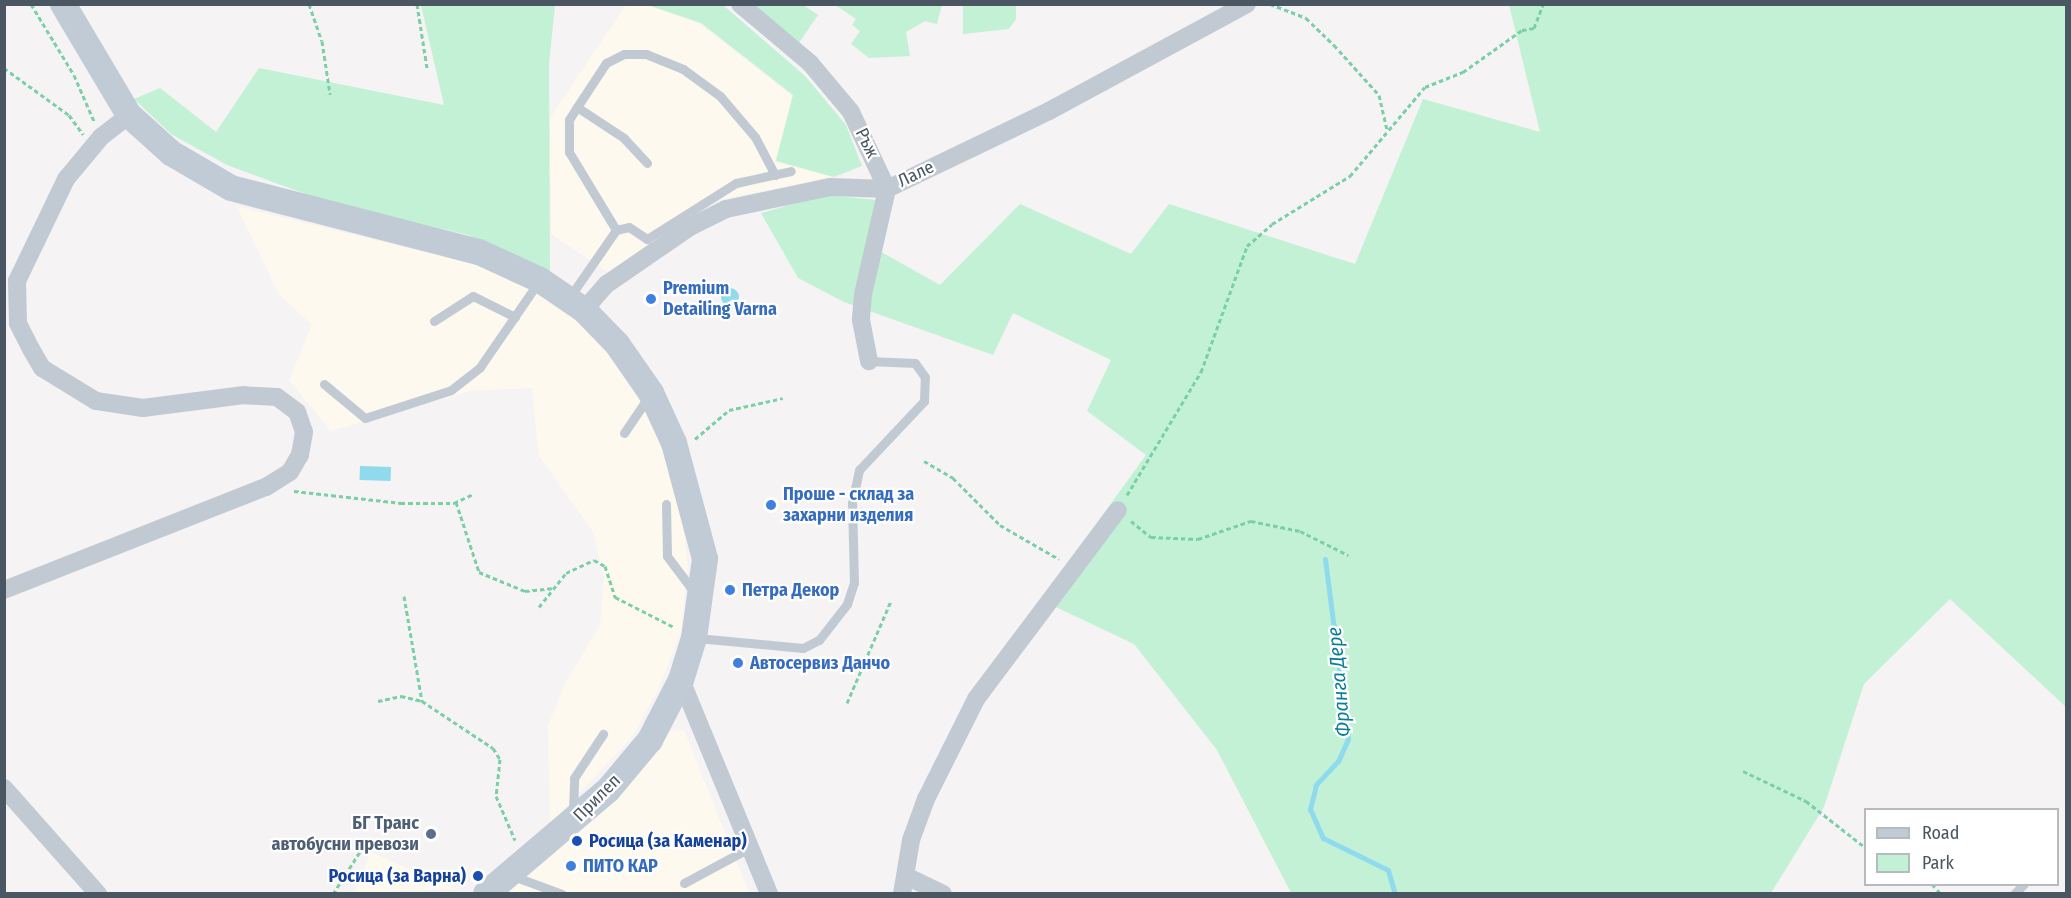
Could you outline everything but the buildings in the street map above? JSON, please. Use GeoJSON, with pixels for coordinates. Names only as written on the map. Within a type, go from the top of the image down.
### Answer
{"type":"FeatureCollection","features":[{"type":"Feature","properties":{"kind":"street","name":"Прилеп"},"geometry":{"type":"LineString","coordinates":[[63,4],[129,115],[171,153],[231,188],[479,252],[540,279],[576,305],[617,344],[651,393],[679,457],[705,559],[701,601],[694,638],[681,680],[650,740],[573,822],[486,894]]}},
{"type":"Feature","properties":{"kind":"street","name":"Ръж"},"geometry":{"type":"LineString","coordinates":[[740,4],[810,63],[851,112],[887,189]]}},
{"type":"Feature","properties":{"kind":"street","name":"Лале"},"geometry":{"type":"LineString","coordinates":[[576,305],[726,208],[830,188],[887,189],[1049,111],[1247,4]]}},
{"type":"Feature","properties":{"kind":"street"},"geometry":{"type":"LineString","coordinates":[[4,590],[266,487],[290,472],[300,455],[304,432],[297,412],[277,397],[244,395],[144,408],[96,401],[42,368],[31,349],[18,322],[17,281],[66,179],[96,141],[129,115]]}},
{"type":"Feature","properties":{"kind":"street"},"geometry":{"type":"LineString","coordinates":[[869,361],[861,320],[863,295],[887,189]]}},
{"type":"Feature","properties":{"kind":"street"},"geometry":{"type":"LineString","coordinates":[[943,894],[904,885],[911,840],[926,799],[976,699],[1034,618],[1081,564],[1118,510]]}},
{"type":"Feature","properties":{"kind":"street"},"geometry":{"type":"LineString","coordinates":[[681,680],[752,846],[769,894]]}},
{"type":"Feature","properties":{"kind":"street"},"geometry":{"type":"LineString","coordinates":[[4,788],[98,894]]}},
{"type":"Feature","properties":{"kind":"lane"},"geometry":{"type":"LineString","coordinates":[[616,230],[570,152],[569,120],[606,63],[624,54],[646,54],[683,69],[720,96],[755,137],[775,175]]}},
{"type":"Feature","properties":{"kind":"lane"},"geometry":{"type":"LineString","coordinates":[[577,107],[624,138],[647,163]]}},
{"type":"Feature","properties":{"kind":"lane"},"geometry":{"type":"LineString","coordinates":[[576,305],[616,230],[629,227],[646,239],[686,208],[736,183],[791,171]]}},
{"type":"Feature","properties":{"kind":"lane"},"geometry":{"type":"LineString","coordinates":[[324,384],[365,418],[431,398],[480,367],[540,279]]}},
{"type":"Feature","properties":{"kind":"lane"},"geometry":{"type":"LineString","coordinates":[[434,321],[473,296],[515,316]]}},
{"type":"Feature","properties":{"kind":"lane"},"geometry":{"type":"LineString","coordinates":[[694,638],[803,648],[819,640],[847,604],[854,583],[852,503],[859,470],[924,401],[925,377],[915,363],[869,361]]}},
{"type":"Feature","properties":{"kind":"lane"},"geometry":{"type":"LineString","coordinates":[[624,434],[651,393]]}},
{"type":"Feature","properties":{"kind":"lane"},"geometry":{"type":"LineString","coordinates":[[666,504],[666,556],[701,601]]}},
{"type":"Feature","properties":{"kind":"lane"},"geometry":{"type":"LineString","coordinates":[[573,822],[574,778],[603,734]]}},
{"type":"Feature","properties":{"kind":"lane"},"geometry":{"type":"LineString","coordinates":[[684,883],[752,846]]}},
{"type":"Feature","properties":{"kind":"lane"},"geometry":{"type":"LineString","coordinates":[[519,867],[562,894]]}},
{"type":"Feature","properties":{"kind":"path"},"geometry":{"type":"LineString","coordinates":[[31,4],[74,75],[96,141]]}},
{"type":"Feature","properties":{"kind":"path"},"geometry":{"type":"LineString","coordinates":[[309,4],[322,41],[330,94]]}},
{"type":"Feature","properties":{"kind":"path"},"geometry":{"type":"LineString","coordinates":[[417,4],[428,68]]}},
{"type":"Feature","properties":{"kind":"path"},"geometry":{"type":"LineString","coordinates":[[1270,4],[1306,18],[1334,45],[1379,95],[1387,132]]}},
{"type":"Feature","properties":{"kind":"path"},"geometry":{"type":"LineString","coordinates":[[1348,555],[1300,531],[1251,520],[1198,539],[1151,537],[1118,510],[1201,372],[1247,246],[1272,224],[1350,176],[1425,87],[1463,72],[1522,30],[1534,28],[1544,4]]}},
{"type":"Feature","properties":{"kind":"path"},"geometry":{"type":"LineString","coordinates":[[4,68],[69,115],[96,141]]}},
{"type":"Feature","properties":{"kind":"path"},"geometry":{"type":"LineString","coordinates":[[679,457],[729,410],[783,398]]}},
{"type":"Feature","properties":{"kind":"path"},"geometry":{"type":"LineString","coordinates":[[924,461],[953,478],[1000,525],[1045,554],[1081,564]]}},
{"type":"Feature","properties":{"kind":"path"},"geometry":{"type":"LineString","coordinates":[[266,487],[401,502],[456,501],[473,494]]}},
{"type":"Feature","properties":{"kind":"path"},"geometry":{"type":"LineString","coordinates":[[456,501],[479,572],[525,591],[554,587]]}},
{"type":"Feature","properties":{"kind":"path"},"geometry":{"type":"LineString","coordinates":[[539,607],[554,587],[579,564],[600,562],[615,597],[694,638]]}},
{"type":"Feature","properties":{"kind":"path"},"geometry":{"type":"LineString","coordinates":[[404,596],[422,701]]}},
{"type":"Feature","properties":{"kind":"path"},"geometry":{"type":"LineString","coordinates":[[847,703],[891,601]]}},
{"type":"Feature","properties":{"kind":"path"},"geometry":{"type":"LineString","coordinates":[[378,701],[401,696],[422,701],[493,748],[500,759],[496,796],[519,867]]}},
{"type":"Feature","properties":{"kind":"path"},"geometry":{"type":"LineString","coordinates":[[1743,771],[1806,801],[1864,846]]}},
{"type":"Feature","properties":{"kind":"path"},"geometry":{"type":"LineString","coordinates":[[333,894],[361,850]]}},
{"type":"Feature","properties":{"kind":"shaded area"},"geometry":{"type":"Polygon","coordinates":[[[626,5],[646,5],[700,24],[792,96],[775,162],[832,177],[713,201],[609,273],[551,234],[550,118],[626,5]]]}},
{"type":"Feature","properties":{"kind":"shaded area"},"geometry":{"type":"Polygon","coordinates":[[[236,206],[494,269],[548,295],[590,328],[631,378],[658,432],[680,500],[688,566],[681,631],[660,686],[633,736],[550,824],[548,726],[566,681],[600,625],[604,577],[593,532],[539,456],[532,388],[470,391],[331,431],[289,380],[312,325],[279,294],[236,206]]]}},
{"type":"Feature","properties":{"kind":"shaded area"},"geometry":{"type":"Polygon","coordinates":[[[684,730],[749,893],[500,894],[665,731],[684,730]]]}},
{"type":"Feature","properties":{"kind":"shaded area"},"geometry":{"type":"Polygon","coordinates":[[[371,852],[455,889],[354,893],[371,852]]]}},
{"type":"Feature","properties":{"kind":"green space"},"geometry":{"type":"Polygon","coordinates":[[[942,4],[937,24],[925,21],[906,32],[910,56],[869,58],[851,44],[860,31],[852,25],[856,19],[835,5],[942,4]]]}},
{"type":"Feature","properties":{"kind":"green space"},"geometry":{"type":"Polygon","coordinates":[[[421,5],[555,5],[549,64],[550,271],[468,235],[322,200],[227,165],[171,134],[134,99],[160,88],[216,132],[259,68],[444,105],[421,5]]]}},
{"type":"Feature","properties":{"kind":"green space"},"geometry":{"type":"Polygon","coordinates":[[[648,5],[723,5],[805,76],[846,125],[862,166],[834,177],[776,161],[793,95],[701,23],[648,5]]]}},
{"type":"Feature","properties":{"kind":"green space"},"geometry":{"type":"Polygon","coordinates":[[[740,5],[803,5],[818,15],[794,50],[740,5]]]}},
{"type":"Feature","properties":{"kind":"green space"},"geometry":{"type":"Polygon","coordinates":[[[963,5],[1016,5],[1016,19],[1009,29],[963,34],[963,5]]]}},
{"type":"Feature","properties":{"kind":"green space"},"geometry":{"type":"Polygon","coordinates":[[[1509,5],[2066,5],[2066,707],[1950,599],[1864,684],[1824,807],[1771,893],[1291,893],[1217,750],[1134,644],[1041,600],[1146,455],[1087,411],[1111,360],[1013,313],[993,355],[844,302],[798,278],[761,213],[825,195],[878,200],[867,244],[940,285],[1020,204],[1131,254],[1169,204],[1355,264],[1423,99],[1540,132],[1509,5]]]}},
{"type":"Feature","properties":{"kind":"water"},"geometry":{"type":"Polygon","coordinates":[[[730,288],[736,291],[739,297],[736,303],[730,306],[724,303],[721,297],[724,291],[730,288]]]}},
{"type":"Feature","properties":{"kind":"water"},"geometry":{"type":"Polygon","coordinates":[[[360,466],[391,467],[390,481],[360,480],[360,466]]]}},
{"type":"Feature","properties":{"kind":"waterway","name":"Франга Дере"},"geometry":{"type":"LineString","coordinates":[[1325,559],[1348,739],[1338,761],[1316,785],[1310,809],[1323,838],[1388,870],[1395,894]]}},
{"type":"Feature","properties":{"kind":"place","name":"Premium Detailing Varna"},"geometry":{"type":"Point","coordinates":[651,299]}},
{"type":"Feature","properties":{"kind":"place","name":"Проше - склад за захарни изделия"},"geometry":{"type":"Point","coordinates":[771,505]}},
{"type":"Feature","properties":{"kind":"place","name":"Петра Декор"},"geometry":{"type":"Point","coordinates":[730,590]}},
{"type":"Feature","properties":{"kind":"place","name":"Автосервиз Данчо"},"geometry":{"type":"Point","coordinates":[738,663]}},
{"type":"Feature","properties":{"kind":"place","name":"БГ Транс автобусни превози"},"geometry":{"type":"Point","coordinates":[431,834]}},
{"type":"Feature","properties":{"kind":"place","name":"Росица (за Каменар)"},"geometry":{"type":"Point","coordinates":[577,841]}},
{"type":"Feature","properties":{"kind":"place","name":"ПИТО КАР"},"geometry":{"type":"Point","coordinates":[571,866]}},
{"type":"Feature","properties":{"kind":"place","name":"Росица (за Варна)"},"geometry":{"type":"Point","coordinates":[478,876]}}]}
